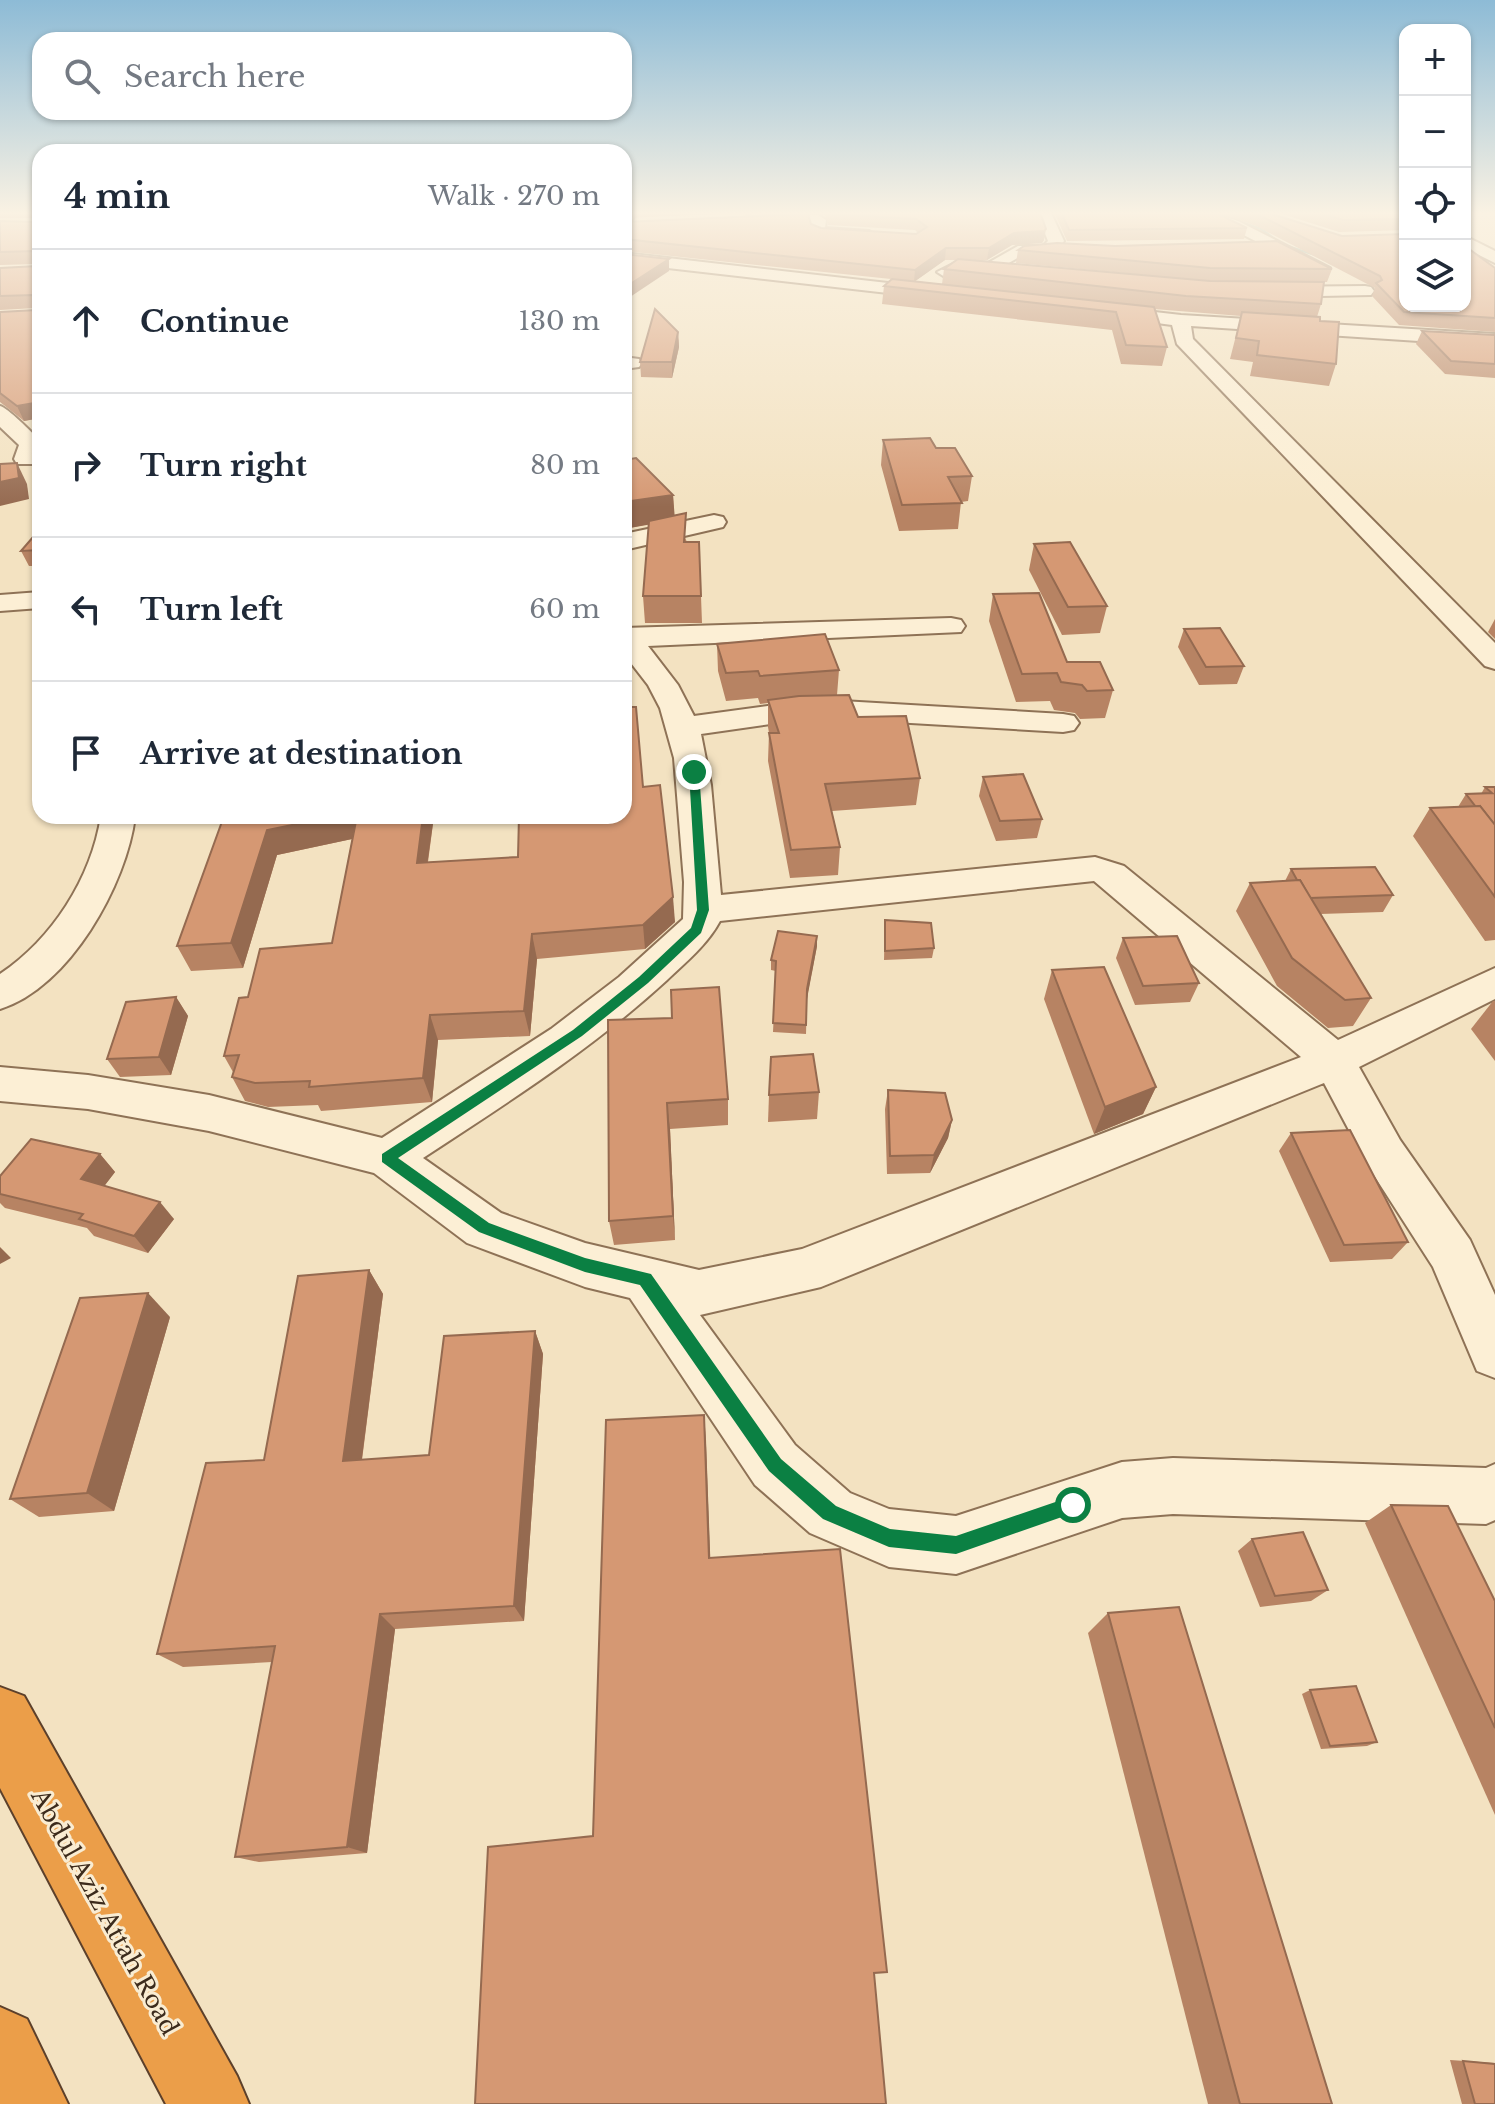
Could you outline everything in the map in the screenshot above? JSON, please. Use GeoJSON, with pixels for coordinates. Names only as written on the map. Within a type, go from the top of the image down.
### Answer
{"type":"FeatureCollection","features":[{"type":"Feature","properties":{"kind":"highway","name":"Abdul Aziz Attah Road"},"geometry":{"type":"LineString","coordinates":[[0,1720],[209,2104]]}},
{"type":"Feature","properties":{"kind":"highway"},"geometry":{"type":"LineString","coordinates":[[0,2046],[28,2104]]}},
{"type":"Feature","properties":{"kind":"street"},"geometry":{"type":"LineString","coordinates":[[1099,311],[1181,320],[1495,340]]}},
{"type":"Feature","properties":{"kind":"street"},"geometry":{"type":"LineString","coordinates":[[1383,311],[1400,334]]}},
{"type":"Feature","properties":{"kind":"street"},"geometry":{"type":"LineString","coordinates":[[1181,320],[1184,340],[1495,660]]}},
{"type":"Feature","properties":{"kind":"street"},"geometry":{"type":"LineString","coordinates":[[0,412],[15,432],[31,443],[32,455],[0,466]]}},
{"type":"Feature","properties":{"kind":"street"},"geometry":{"type":"LineString","coordinates":[[632,540],[714,522]]}},
{"type":"Feature","properties":{"kind":"street"},"geometry":{"type":"LineString","coordinates":[[0,603],[32,601]]}},
{"type":"Feature","properties":{"kind":"street"},"geometry":{"type":"LineString","coordinates":[[632,637],[951,626]]}},
{"type":"Feature","properties":{"kind":"street"},"geometry":{"type":"LineString","coordinates":[[387,1158],[577,1033],[643,980],[696,930],[703,910],[694,772],[685,727],[652,664],[632,645]]}},
{"type":"Feature","properties":{"kind":"street"},"geometry":{"type":"LineString","coordinates":[[685,727],[798,711],[842,710],[1063,723]]}},
{"type":"Feature","properties":{"kind":"street"},"geometry":{"type":"LineString","coordinates":[[0,994],[43,964],[91,899],[117,824]]}},
{"type":"Feature","properties":{"kind":"street"},"geometry":{"type":"LineString","coordinates":[[703,910],[1095,869],[1127,884],[1334,1061],[1384,1153],[1453,1255],[1495,1354]]}},
{"type":"Feature","properties":{"kind":"street"},"geometry":{"type":"LineString","coordinates":[[0,1084],[88,1092],[209,1113],[387,1158],[484,1228],[585,1265],[699,1293],[804,1271],[1334,1061],[1495,982]]}},
{"type":"Feature","properties":{"kind":"street"},"geometry":{"type":"LineString","coordinates":[[645,1279],[775,1465],[830,1513],[889,1538],[956,1545],[1122,1490],[1173,1486],[1486,1496],[1495,1492]]}},
{"type":"Feature","properties":{"kind":"building"},"geometry":{"type":"Polygon","coordinates":[[[32,311],[32,403],[17,406],[0,393],[0,312],[32,311]]]}},
{"type":"Feature","properties":{"kind":"building"},"geometry":{"type":"Polygon","coordinates":[[[654,311],[657,311],[678,332],[672,362],[640,362],[654,311]]]}},
{"type":"Feature","properties":{"kind":"building"},"geometry":{"type":"Polygon","coordinates":[[[1109,311],[1155,311],[1167,347],[1126,345],[1116,312],[1109,311]]]}},
{"type":"Feature","properties":{"kind":"building"},"geometry":{"type":"Polygon","coordinates":[[[1495,311],[1495,318],[1404,312],[1495,311]]]}},
{"type":"Feature","properties":{"kind":"building"},"geometry":{"type":"Polygon","coordinates":[[[1242,312],[1320,317],[1320,321],[1339,322],[1336,364],[1257,355],[1259,341],[1236,338],[1242,312]]]}},
{"type":"Feature","properties":{"kind":"building"},"geometry":{"type":"Polygon","coordinates":[[[1422,331],[1495,335],[1495,364],[1451,361],[1422,331]]]}},
{"type":"Feature","properties":{"kind":"building"},"geometry":{"type":"Polygon","coordinates":[[[930,438],[936,448],[955,448],[972,476],[948,477],[962,503],[902,505],[883,440],[930,438]]]}},
{"type":"Feature","properties":{"kind":"building"},"geometry":{"type":"Polygon","coordinates":[[[636,458],[673,495],[632,501],[632,459],[636,458]]]}},
{"type":"Feature","properties":{"kind":"building"},"geometry":{"type":"Polygon","coordinates":[[[17,463],[19,478],[0,482],[0,464],[17,463]]]}},
{"type":"Feature","properties":{"kind":"building"},"geometry":{"type":"Polygon","coordinates":[[[686,513],[684,542],[699,542],[701,596],[643,596],[649,521],[686,513]]]}},
{"type":"Feature","properties":{"kind":"building"},"geometry":{"type":"Polygon","coordinates":[[[32,538],[32,550],[21,551],[32,538]]]}},
{"type":"Feature","properties":{"kind":"building"},"geometry":{"type":"Polygon","coordinates":[[[1070,542],[1107,606],[1068,607],[1034,544],[1070,542]]]}},
{"type":"Feature","properties":{"kind":"building"},"geometry":{"type":"Polygon","coordinates":[[[1039,593],[1067,662],[1100,662],[1113,690],[1087,691],[1082,685],[1061,682],[1057,673],[1022,674],[993,594],[1039,593]]]}},
{"type":"Feature","properties":{"kind":"building"},"geometry":{"type":"Polygon","coordinates":[[[1220,628],[1244,666],[1206,667],[1184,629],[1220,628]]]}},
{"type":"Feature","properties":{"kind":"building"},"geometry":{"type":"Polygon","coordinates":[[[825,634],[839,670],[760,676],[758,671],[726,673],[717,644],[825,634]]]}},
{"type":"Feature","properties":{"kind":"building"},"geometry":{"type":"Polygon","coordinates":[[[849,695],[858,717],[906,716],[920,778],[825,784],[840,847],[791,850],[769,733],[779,733],[768,700],[849,695]]]}},
{"type":"Feature","properties":{"kind":"building"},"geometry":{"type":"Polygon","coordinates":[[[632,707],[636,707],[643,787],[660,785],[673,897],[643,925],[532,934],[524,1011],[430,1015],[423,1078],[309,1087],[310,1081],[255,1083],[232,1077],[239,1055],[224,1056],[239,998],[248,997],[260,949],[332,943],[355,824],[422,824],[417,863],[518,857],[519,824],[632,824],[632,707]]]}},
{"type":"Feature","properties":{"kind":"building"},"geometry":{"type":"Polygon","coordinates":[[[1023,774],[1042,819],[1000,821],[983,777],[1023,774]]]}},
{"type":"Feature","properties":{"kind":"building"},"geometry":{"type":"Polygon","coordinates":[[[1485,787],[1495,787],[1495,825],[1466,794],[1492,793],[1485,787]]]}},
{"type":"Feature","properties":{"kind":"building"},"geometry":{"type":"Polygon","coordinates":[[[1480,806],[1495,825],[1495,897],[1430,808],[1480,806]]]}},
{"type":"Feature","properties":{"kind":"building"},"geometry":{"type":"Polygon","coordinates":[[[221,824],[297,824],[267,830],[231,943],[177,946],[221,824]]]}},
{"type":"Feature","properties":{"kind":"building"},"geometry":{"type":"Polygon","coordinates":[[[1375,867],[1393,895],[1310,898],[1291,869],[1375,867]]]}},
{"type":"Feature","properties":{"kind":"building"},"geometry":{"type":"Polygon","coordinates":[[[1300,880],[1371,998],[1345,1000],[1292,958],[1250,883],[1300,880]]]}},
{"type":"Feature","properties":{"kind":"building"},"geometry":{"type":"Polygon","coordinates":[[[885,920],[931,923],[934,948],[885,951],[885,920]]]}},
{"type":"Feature","properties":{"kind":"building"},"geometry":{"type":"Polygon","coordinates":[[[778,931],[817,936],[807,989],[806,1025],[773,1023],[776,961],[771,960],[778,931]]]}},
{"type":"Feature","properties":{"kind":"building"},"geometry":{"type":"Polygon","coordinates":[[[1177,936],[1199,983],[1143,986],[1123,938],[1177,936]]]}},
{"type":"Feature","properties":{"kind":"building"},"geometry":{"type":"Polygon","coordinates":[[[1104,967],[1156,1087],[1105,1107],[1052,970],[1104,967]]]}},
{"type":"Feature","properties":{"kind":"building"},"geometry":{"type":"Polygon","coordinates":[[[719,987],[728,1099],[667,1103],[673,1216],[609,1221],[608,1020],[672,1018],[671,990],[719,987]]]}},
{"type":"Feature","properties":{"kind":"building"},"geometry":{"type":"Polygon","coordinates":[[[176,997],[159,1057],[107,1059],[126,1002],[176,997]]]}},
{"type":"Feature","properties":{"kind":"building"},"geometry":{"type":"Polygon","coordinates":[[[813,1054],[819,1092],[769,1095],[771,1057],[813,1054]]]}},
{"type":"Feature","properties":{"kind":"building"},"geometry":{"type":"Polygon","coordinates":[[[888,1090],[945,1093],[952,1120],[934,1155],[890,1156],[888,1090]]]}},
{"type":"Feature","properties":{"kind":"building"},"geometry":{"type":"Polygon","coordinates":[[[1350,1130],[1408,1242],[1344,1245],[1291,1133],[1350,1130]]]}},
{"type":"Feature","properties":{"kind":"building"},"geometry":{"type":"Polygon","coordinates":[[[31,1139],[100,1154],[81,1179],[160,1202],[134,1236],[79,1219],[83,1214],[0,1194],[0,1176],[31,1139]]]}},
{"type":"Feature","properties":{"kind":"building"},"geometry":{"type":"Polygon","coordinates":[[[369,1270],[343,1461],[429,1455],[444,1336],[535,1331],[514,1606],[380,1614],[347,1847],[235,1857],[275,1646],[157,1654],[206,1463],[264,1460],[298,1276],[369,1270]]]}},
{"type":"Feature","properties":{"kind":"building"},"geometry":{"type":"Polygon","coordinates":[[[148,1293],[87,1493],[10,1499],[80,1298],[148,1293]]]}},
{"type":"Feature","properties":{"kind":"building"},"geometry":{"type":"Polygon","coordinates":[[[704,1415],[709,1558],[840,1549],[887,1972],[874,1973],[886,2104],[475,2104],[488,1847],[593,1836],[606,1420],[704,1415]]]}},
{"type":"Feature","properties":{"kind":"building"},"geometry":{"type":"Polygon","coordinates":[[[1391,1505],[1448,1506],[1495,1601],[1495,1728],[1391,1505]]]}},
{"type":"Feature","properties":{"kind":"building"},"geometry":{"type":"Polygon","coordinates":[[[1303,1532],[1328,1590],[1275,1596],[1252,1539],[1303,1532]]]}},
{"type":"Feature","properties":{"kind":"building"},"geometry":{"type":"Polygon","coordinates":[[[1179,1607],[1332,2104],[1240,2104],[1108,1613],[1179,1607]]]}},
{"type":"Feature","properties":{"kind":"building"},"geometry":{"type":"Polygon","coordinates":[[[1356,1686],[1377,1742],[1330,1746],[1310,1690],[1356,1686]]]}},
{"type":"Feature","properties":{"kind":"building"},"geometry":{"type":"Polygon","coordinates":[[[1463,2061],[1495,2064],[1495,2104],[1475,2104],[1463,2061]]]}},
{"type":"Feature","properties":{"kind":"route"},"geometry":{"type":"LineString","coordinates":[[694,772],[703,910],[696,930],[643,980],[577,1033],[387,1158],[484,1228],[585,1265],[645,1279],[775,1465],[830,1513],[889,1538],[956,1545],[1073,1505]]}}]}
